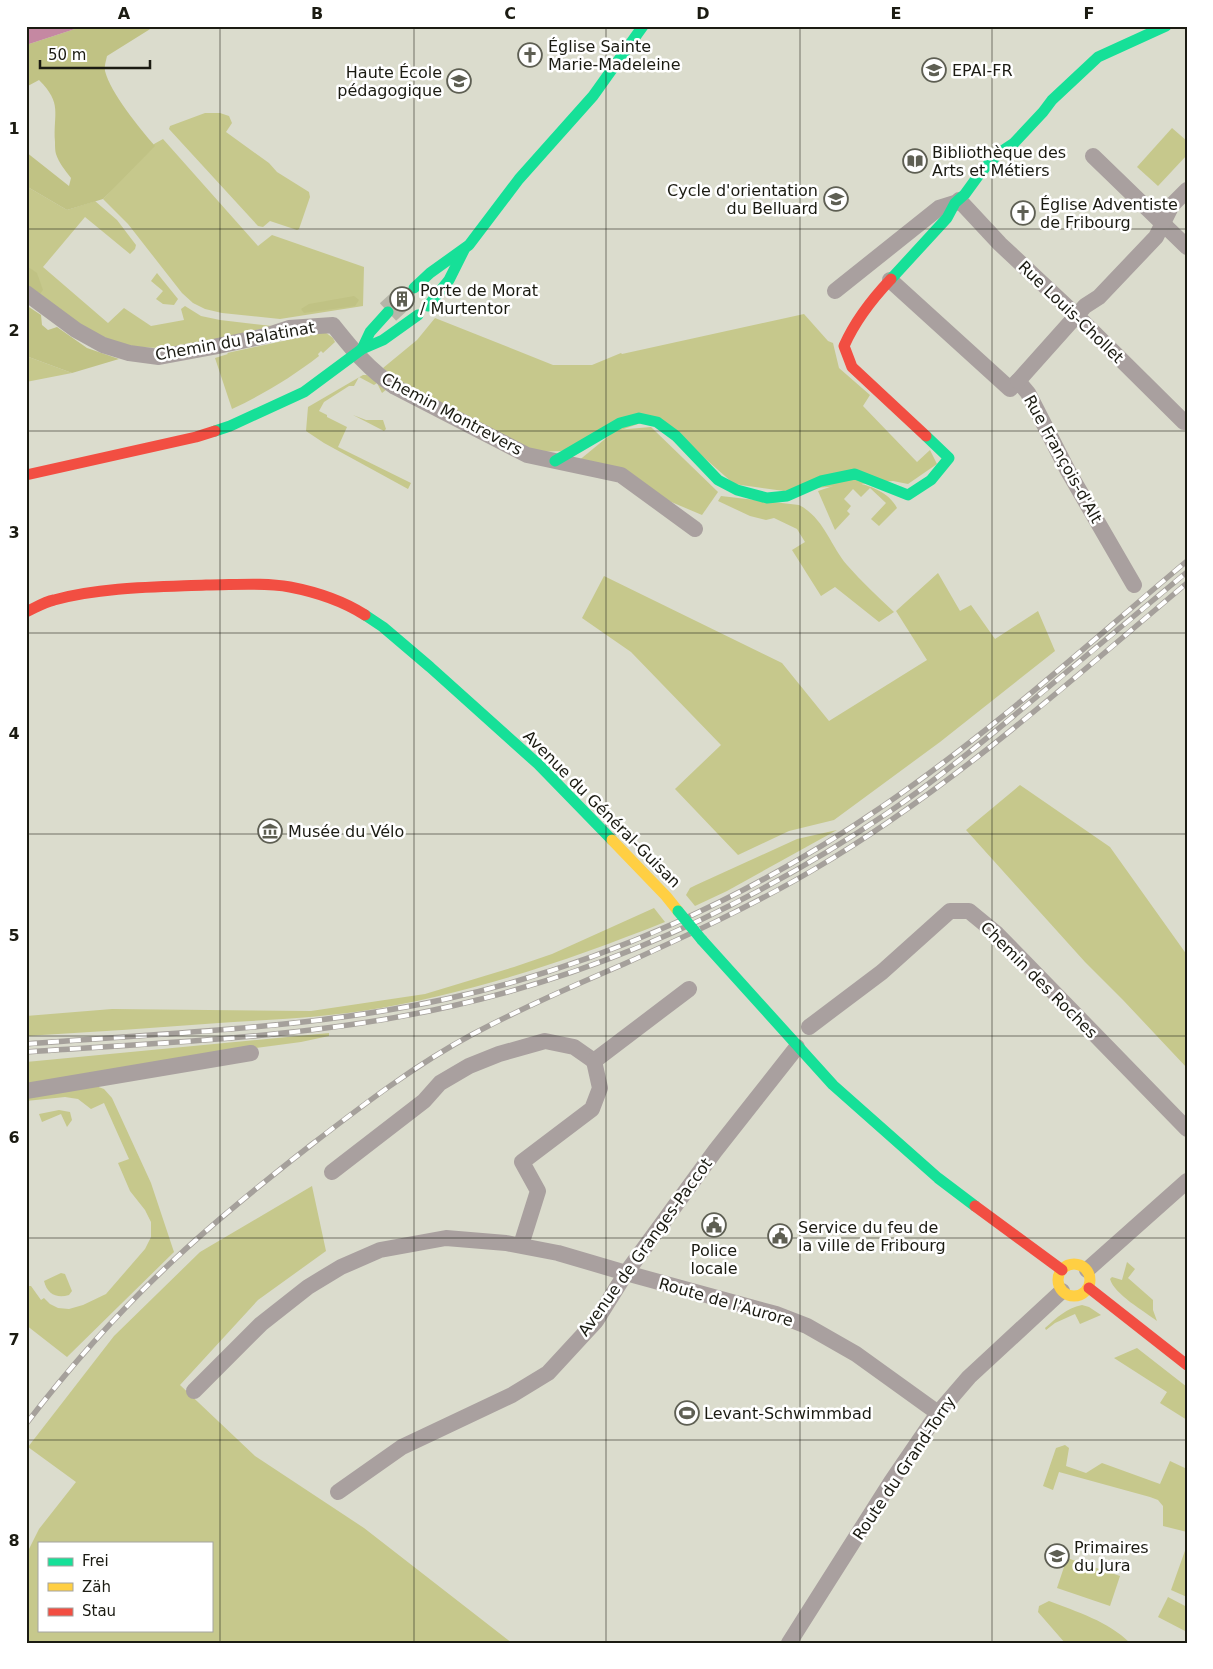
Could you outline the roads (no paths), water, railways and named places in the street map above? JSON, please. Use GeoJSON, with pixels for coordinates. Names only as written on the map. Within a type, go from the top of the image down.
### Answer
{"type":"FeatureCollection","features":[{"type":"Feature","properties":{"kind":"main road"},"geometry":{"type":"LineString","coordinates":[[428,306],[445,288],[457,269],[464,250],[519,179],[593,96],[643,26]]}},
{"type":"Feature","properties":{"kind":"main road"},"geometry":{"type":"LineString","coordinates":[[555,461],[620,423],[639,418],[657,422],[676,436],[718,480],[737,490],[767,498],[787,496],[821,481],[855,474],[908,495],[922,488],[937,476],[950,458],[852,367],[844,346],[850,332],[880,290],[947,218],[957,202],[987,166],[999,153],[1014,143],[1044,112],[1052,100],[1098,57],[1166,26]]}},
{"type":"Feature","properties":{"kind":"main road"},"geometry":{"type":"LineString","coordinates":[[414,288],[430,273],[464,250]]}},
{"type":"Feature","properties":{"kind":"main road"},"geometry":{"type":"LineString","coordinates":[[359,352],[370,332],[388,312]]}},
{"type":"Feature","properties":{"kind":"main road"},"geometry":{"type":"LineString","coordinates":[[26,475],[196,437],[230,426],[304,392],[359,352],[383,340],[418,315]]}},
{"type":"Feature","properties":{"kind":"main road","name":"Avenue du Général-Guisan"},"geometry":{"type":"LineString","coordinates":[[26,612],[52,600],[90,592],[181,586],[243,585],[289,587],[314,593],[352,607],[383,627],[538,764],[666,896],[797,1048],[833,1085],[938,1178],[1062,1270]]}},
{"type":"Feature","properties":{"kind":"main road"},"geometry":{"type":"LineString","coordinates":[[1076,1264],[1087,1270],[1090,1276],[1089,1288],[1084,1293],[1072,1296],[1062,1291],[1058,1278],[1062,1270],[1076,1264]]}},
{"type":"Feature","properties":{"kind":"main road"},"geometry":{"type":"LineString","coordinates":[[1089,1288],[1187,1365]]}},
{"type":"Feature","properties":{"kind":"street"},"geometry":{"type":"LineString","coordinates":[[1093,156],[1187,247]]}},
{"type":"Feature","properties":{"kind":"street"},"geometry":{"type":"LineString","coordinates":[[1018,381],[1085,306],[1099,297],[1150,244],[1156,237],[1172,206],[1187,190]]}},
{"type":"Feature","properties":{"kind":"street"},"geometry":{"type":"LineString","coordinates":[[835,291],[939,208],[957,202]]}},
{"type":"Feature","properties":{"kind":"street","name":"Rue Louis-Chollet"},"geometry":{"type":"LineString","coordinates":[[957,202],[1184,422]]}},
{"type":"Feature","properties":{"kind":"street","name":"Rue François-d'Alt"},"geometry":{"type":"LineString","coordinates":[[890,280],[1010,389],[1018,381],[1028,393],[1068,471],[1134,585]]}},
{"type":"Feature","properties":{"kind":"street","name":"Chemin du Palatinat"},"geometry":{"type":"LineString","coordinates":[[26,293],[76,330],[103,345],[128,353],[159,357],[257,338],[289,328],[333,325],[359,352]]}},
{"type":"Feature","properties":{"kind":"street","name":"Chemin Montrevers"},"geometry":{"type":"LineString","coordinates":[[359,352],[377,375],[395,387],[527,455],[621,475],[696,529]]}},
{"type":"Feature","properties":{"kind":"street","name":"Chemin des Roches"},"geometry":{"type":"LineString","coordinates":[[809,1027],[882,972],[950,912],[968,910],[1003,940],[1187,1129]]}},
{"type":"Feature","properties":{"kind":"street"},"geometry":{"type":"LineString","coordinates":[[594,1061],[689,989]]}},
{"type":"Feature","properties":{"kind":"street"},"geometry":{"type":"LineString","coordinates":[[332,1172],[424,1101],[440,1082],[469,1066],[499,1054],[545,1041],[574,1047],[594,1061],[600,1088],[592,1109],[522,1162],[538,1191],[521,1245]]}},
{"type":"Feature","properties":{"kind":"street","name":"Avenue de Granges-Paccot"},"geometry":{"type":"LineString","coordinates":[[338,1492],[402,1447],[512,1395],[548,1373],[596,1321],[626,1273],[715,1151],[797,1048]]}},
{"type":"Feature","properties":{"kind":"street"},"geometry":{"type":"LineString","coordinates":[[26,1091],[251,1053]]}},
{"type":"Feature","properties":{"kind":"street"},"geometry":{"type":"LineString","coordinates":[[1087,1270],[1187,1181]]}},
{"type":"Feature","properties":{"kind":"street","name":"Route de l'Aurore"},"geometry":{"type":"LineString","coordinates":[[194,1391],[261,1324],[308,1287],[341,1267],[380,1250],[446,1238],[521,1245],[558,1253],[776,1314],[807,1326],[856,1354],[938,1413]]}},
{"type":"Feature","properties":{"kind":"street","name":"Route du Grand-Torry"},"geometry":{"type":"LineString","coordinates":[[789,1643],[891,1482],[938,1413],[969,1377],[1062,1291]]}},
{"type":"Feature","properties":{"kind":"tunnel"},"geometry":{"type":"LineString","coordinates":[[388,312],[414,288]]}},
{"type":"Feature","properties":{"kind":"railway"},"geometry":{"type":"LineString","coordinates":[[26,1044],[237,1029],[289,1024],[394,1009],[504,985],[618,947],[674,924],[728,898],[833,839],[923,778],[962,749],[1076,656],[1187,561]]}},
{"type":"Feature","properties":{"kind":"railway"},"geometry":{"type":"LineString","coordinates":[[26,1052],[294,1032],[400,1017],[510,991],[567,974],[624,953],[679,930],[733,904],[838,845],[889,812],[973,749],[1187,572]]}},
{"type":"Feature","properties":{"kind":"railway"},"geometry":{"type":"LineString","coordinates":[[26,1424],[98,1337],[177,1257],[260,1186],[370,1100],[410,1072],[473,1034],[529,1006],[743,908],[813,870],[863,839],[912,806],[1006,734],[1187,583]]}},
{"type":"Feature","properties":{"kind":"place","name":"Église Sainte Marie-Madeleine"},"geometry":{"type":"Point","coordinates":[530,55]}},
{"type":"Feature","properties":{"kind":"place","name":"EPAI-FR"},"geometry":{"type":"Point","coordinates":[934,70]}},
{"type":"Feature","properties":{"kind":"place","name":"Haute École pédagogique"},"geometry":{"type":"Point","coordinates":[459,81]}},
{"type":"Feature","properties":{"kind":"place","name":"Bibliothèque des Arts et Métiers"},"geometry":{"type":"Point","coordinates":[915,161]}},
{"type":"Feature","properties":{"kind":"place","name":"Cycle d'orientation du Belluard"},"geometry":{"type":"Point","coordinates":[836,199]}},
{"type":"Feature","properties":{"kind":"place","name":"Église Adventiste de Fribourg"},"geometry":{"type":"Point","coordinates":[1023,213]}},
{"type":"Feature","properties":{"kind":"place","name":"Porte de Morat / Murtentor"},"geometry":{"type":"Point","coordinates":[402,299]}},
{"type":"Feature","properties":{"kind":"place","name":"Musée du Vélo"},"geometry":{"type":"Point","coordinates":[270,831]}},
{"type":"Feature","properties":{"kind":"place","name":"Police locale"},"geometry":{"type":"Point","coordinates":[714,1225]}},
{"type":"Feature","properties":{"kind":"place","name":"Service du feu de la ville de Fribourg"},"geometry":{"type":"Point","coordinates":[780,1236]}},
{"type":"Feature","properties":{"kind":"place","name":"Levant-Schwimmbad"},"geometry":{"type":"Point","coordinates":[687,1413]}},
{"type":"Feature","properties":{"kind":"place","name":"Primaires du Jura"},"geometry":{"type":"Point","coordinates":[1057,1556]}}]}
